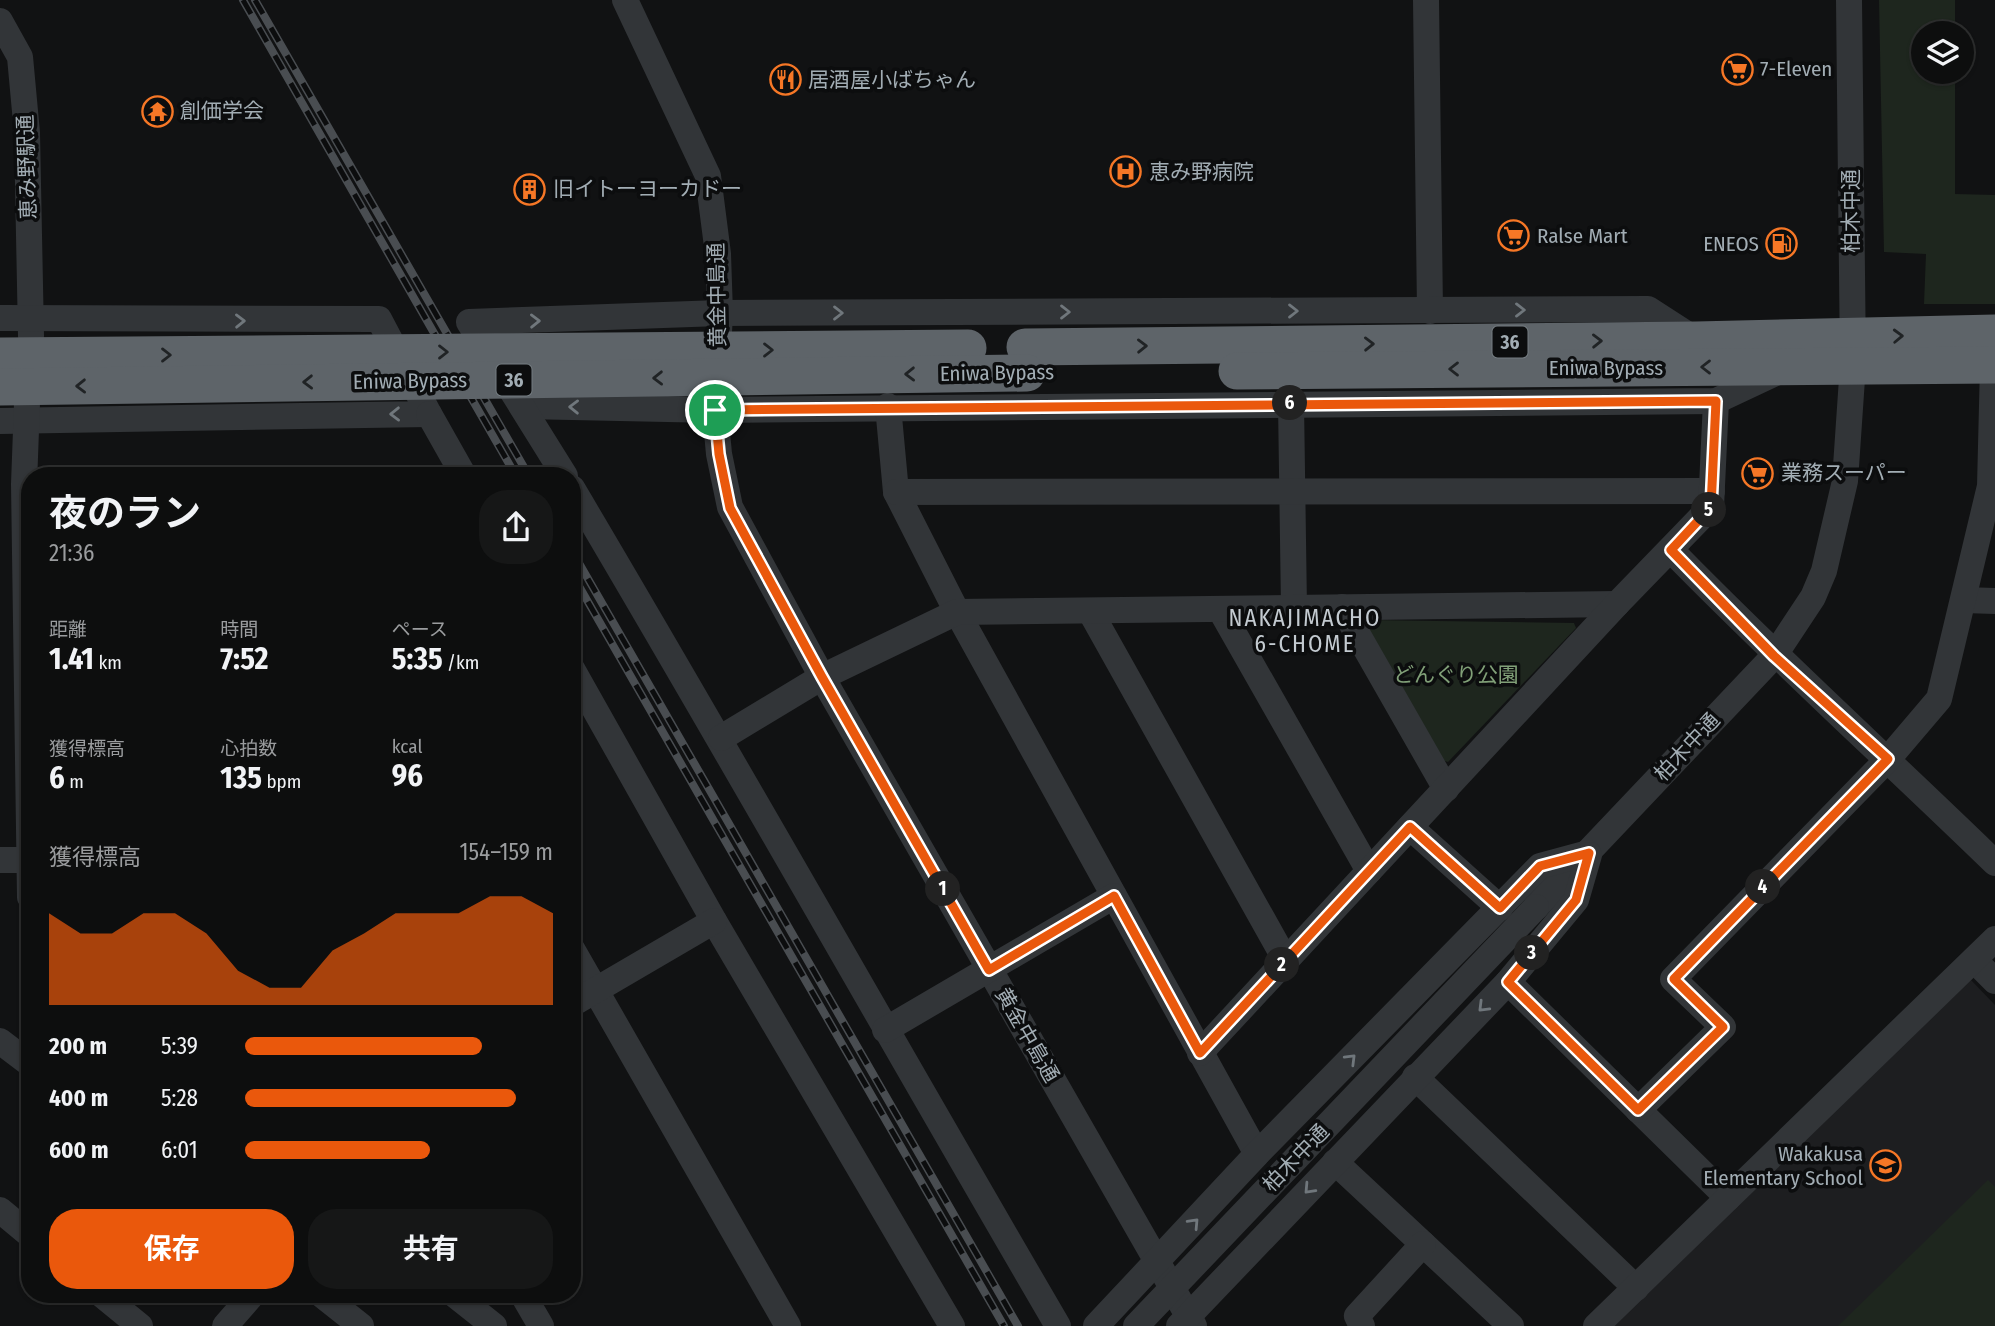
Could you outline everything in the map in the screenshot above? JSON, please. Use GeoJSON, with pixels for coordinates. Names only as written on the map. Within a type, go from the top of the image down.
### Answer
{"type":"FeatureCollection","features":[{"type":"Feature","properties":{"kind":"highway","name":"Eniwa Bypass"},"geometry":{"type":"LineString","coordinates":[[0,387],[1696,340],[1852,351],[1994,354]]}},
{"type":"Feature","properties":{"kind":"highway","name":"Eniwa Bypass"},"geometry":{"type":"LineString","coordinates":[[0,356],[1791,366],[1852,351]]}},
{"type":"Feature","properties":{"kind":"street","name":"黄金中島通"},"geometry":{"type":"LineString","coordinates":[[625,0],[708,176],[718,254],[720,313],[715,410],[719,454],[730,508],[822,677],[1158,1262],[1188,1323]]}},
{"type":"Feature","properties":{"kind":"street"},"geometry":{"type":"LineString","coordinates":[[1426,0],[1430,311]]}},
{"type":"Feature","properties":{"kind":"street","name":"柏木中通"},"geometry":{"type":"LineString","coordinates":[[1136,1326],[1774,656],[1813,597],[1833,540],[1845,481],[1852,351],[1849,0]]}},
{"type":"Feature","properties":{"kind":"street","name":"恵み野駅通"},"geometry":{"type":"LineString","coordinates":[[0,22],[20,57],[27,132],[32,318],[13,421],[21,587]]}},
{"type":"Feature","properties":{"kind":"street"},"geometry":{"type":"LineString","coordinates":[[560,467],[469,322],[720,313],[1648,309],[1696,340]]}},
{"type":"Feature","properties":{"kind":"street"},"geometry":{"type":"LineString","coordinates":[[0,318],[379,319],[459,467]]}},
{"type":"Feature","properties":{"kind":"street"},"geometry":{"type":"LineString","coordinates":[[1638,1110],[1723,1027],[1674,979],[1888,759],[1939,699],[1992,486],[1994,354]]}},
{"type":"Feature","properties":{"kind":"street"},"geometry":{"type":"LineString","coordinates":[[524,406],[715,410],[888,406],[1716,401],[1791,366]]}},
{"type":"Feature","properties":{"kind":"street"},"geometry":{"type":"LineString","coordinates":[[1200,1053],[1617,604],[1711,507],[1716,401]]}},
{"type":"Feature","properties":{"kind":"street"},"geometry":{"type":"LineString","coordinates":[[1291,403],[1294,608]]}},
{"type":"Feature","properties":{"kind":"street"},"geometry":{"type":"LineString","coordinates":[[888,406],[896,492],[957,612],[1257,1154]]}},
{"type":"Feature","properties":{"kind":"street"},"geometry":{"type":"LineString","coordinates":[[13,421],[429,414]]}},
{"type":"Feature","properties":{"kind":"street"},"geometry":{"type":"LineString","coordinates":[[896,492],[1712,491]]}},
{"type":"Feature","properties":{"kind":"street"},"geometry":{"type":"LineString","coordinates":[[581,503],[721,738],[885,1030],[1058,1326]]}},
{"type":"Feature","properties":{"kind":"street"},"geometry":{"type":"LineString","coordinates":[[1671,550],[1774,656],[1888,759],[1995,863]]}},
{"type":"Feature","properties":{"kind":"street"},"geometry":{"type":"LineString","coordinates":[[1964,600],[1995,601]]}},
{"type":"Feature","properties":{"kind":"street"},"geometry":{"type":"LineString","coordinates":[[721,738],[822,677],[957,612],[1617,604]]}},
{"type":"Feature","properties":{"kind":"street"},"geometry":{"type":"LineString","coordinates":[[1342,607],[1446,789]]}},
{"type":"Feature","properties":{"kind":"street"},"geometry":{"type":"LineString","coordinates":[[1220,609],[1369,871]]}},
{"type":"Feature","properties":{"kind":"street"},"geometry":{"type":"LineString","coordinates":[[1090,611],[1286,961]]}},
{"type":"Feature","properties":{"kind":"street"},"geometry":{"type":"LineString","coordinates":[[581,684],[714,921],[952,1326]]}},
{"type":"Feature","properties":{"kind":"street"},"geometry":{"type":"LineString","coordinates":[[1410,827],[1500,908]]}},
{"type":"Feature","properties":{"kind":"street"},"geometry":{"type":"LineString","coordinates":[[1096,1326],[1257,1154],[1540,866],[1589,853]]}},
{"type":"Feature","properties":{"kind":"street"},"geometry":{"type":"LineString","coordinates":[[1188,1323],[1415,1077],[1508,982],[1576,900],[1589,853]]}},
{"type":"Feature","properties":{"kind":"street"},"geometry":{"type":"LineString","coordinates":[[0,860],[21,860]]}},
{"type":"Feature","properties":{"kind":"street"},"geometry":{"type":"LineString","coordinates":[[885,1030],[1114,896]]}},
{"type":"Feature","properties":{"kind":"street"},"geometry":{"type":"LineString","coordinates":[[714,921],[583,998],[788,1326]]}},
{"type":"Feature","properties":{"kind":"street"},"geometry":{"type":"LineString","coordinates":[[1596,1326],[1995,939]]}},
{"type":"Feature","properties":{"kind":"street"},"geometry":{"type":"LineString","coordinates":[[1974,960],[1995,981]]}},
{"type":"Feature","properties":{"kind":"street"},"geometry":{"type":"LineString","coordinates":[[1508,982],[1728,1198]]}},
{"type":"Feature","properties":{"kind":"street"},"geometry":{"type":"LineString","coordinates":[[0,1041],[21,1057]]}},
{"type":"Feature","properties":{"kind":"street"},"geometry":{"type":"LineString","coordinates":[[1415,1077],[1636,1288]]}},
{"type":"Feature","properties":{"kind":"street"},"geometry":{"type":"LineString","coordinates":[[1335,1163],[1511,1326]]}},
{"type":"Feature","properties":{"kind":"street"},"geometry":{"type":"LineString","coordinates":[[0,1210],[21,1228]]}},
{"type":"Feature","properties":{"kind":"street"},"geometry":{"type":"LineString","coordinates":[[1362,1326],[1357,1316],[1423,1244]]}},
{"type":"Feature","properties":{"kind":"street"},"geometry":{"type":"LineString","coordinates":[[112,1303],[139,1326]]}},
{"type":"Feature","properties":{"kind":"street"},"geometry":{"type":"LineString","coordinates":[[225,1326],[245,1303]]}},
{"type":"Feature","properties":{"kind":"street"},"geometry":{"type":"LineString","coordinates":[[332,1303],[361,1326]]}},
{"type":"Feature","properties":{"kind":"street"},"geometry":{"type":"LineString","coordinates":[[465,1303],[494,1326]]}},
{"type":"Feature","properties":{"kind":"street"},"geometry":{"type":"LineString","coordinates":[[508,1326],[522,1303]]}},
{"type":"Feature","properties":{"kind":"street"},"geometry":{"type":"LineString","coordinates":[[527,1303],[541,1326]]}},
{"type":"Feature","properties":{"kind":"shaded area","name":"Wakakusa Elementary School"},"geometry":{"type":"Polygon","coordinates":[[[1971,980],[1995,1005],[1995,1326],[1608,1326],[1971,980]]]}},
{"type":"Feature","properties":{"kind":"green space"},"geometry":{"type":"Polygon","coordinates":[[[1879,0],[1955,0],[1955,21],[1911,21],[1911,84],[1955,84],[1955,194],[1995,195],[1995,304],[1924,304],[1926,254],[1884,252],[1879,0]]]}},
{"type":"Feature","properties":{"kind":"green space","name":"どんぐり公園"},"geometry":{"type":"Polygon","coordinates":[[[1367,620],[1574,623],[1576,628],[1448,762],[1442,760],[1364,626],[1367,620]]]}},
{"type":"Feature","properties":{"kind":"green space"},"geometry":{"type":"Polygon","coordinates":[[[1988,1180],[1995,1187],[1995,1326],[1838,1326],[1988,1180]]]}},
{"type":"Feature","properties":{"kind":"railway"},"geometry":{"type":"LineString","coordinates":[[243,0],[511,467]]}},
{"type":"Feature","properties":{"kind":"railway"},"geometry":{"type":"LineString","coordinates":[[255,0],[524,467]]}},
{"type":"Feature","properties":{"kind":"railway"},"geometry":{"type":"LineString","coordinates":[[581,567],[1018,1326]]}},
{"type":"Feature","properties":{"kind":"railway"},"geometry":{"type":"LineString","coordinates":[[581,590],[1004,1326]]}},
{"type":"Feature","properties":{"kind":"place","name":"7-Eleven"},"geometry":{"type":"Point","coordinates":[1737,69]}},
{"type":"Feature","properties":{"kind":"place","name":"居酒屋小ばちゃん"},"geometry":{"type":"Point","coordinates":[785,80]}},
{"type":"Feature","properties":{"kind":"place","name":"創価学会"},"geometry":{"type":"Point","coordinates":[157,111]}},
{"type":"Feature","properties":{"kind":"place","name":"恵み野病院"},"geometry":{"type":"Point","coordinates":[1126,172]}},
{"type":"Feature","properties":{"kind":"place","name":"旧イトーヨーカドー"},"geometry":{"type":"Point","coordinates":[530,189]}},
{"type":"Feature","properties":{"kind":"place","name":"Ralse Mart"},"geometry":{"type":"Point","coordinates":[1514,236]}},
{"type":"Feature","properties":{"kind":"place","name":"ENEOS"},"geometry":{"type":"Point","coordinates":[1782,244]}},
{"type":"Feature","properties":{"kind":"place","name":"業務スーパー"},"geometry":{"type":"Point","coordinates":[1758,473]}},
{"type":"Feature","properties":{"kind":"place","name":"Wakakusa Elementary School"},"geometry":{"type":"Point","coordinates":[1886,1166]}},
{"type":"Feature","properties":{"kind":"district","name":"NAKAJIMACHO 6-CHOME"},"geometry":{"type":"Point","coordinates":[1305,631]}},
{"type":"Feature","properties":{"kind":"route"},"geometry":{"type":"LineString","coordinates":[[1716,401],[1711,507],[1671,550],[1774,656],[1888,759],[1674,979],[1723,1027],[1638,1110],[1508,982],[1576,900],[1589,853],[1540,866],[1500,908],[1410,827],[1200,1053],[1114,896],[989,970],[822,677],[730,508],[719,454],[715,410],[888,406],[1716,401]]}}]}
